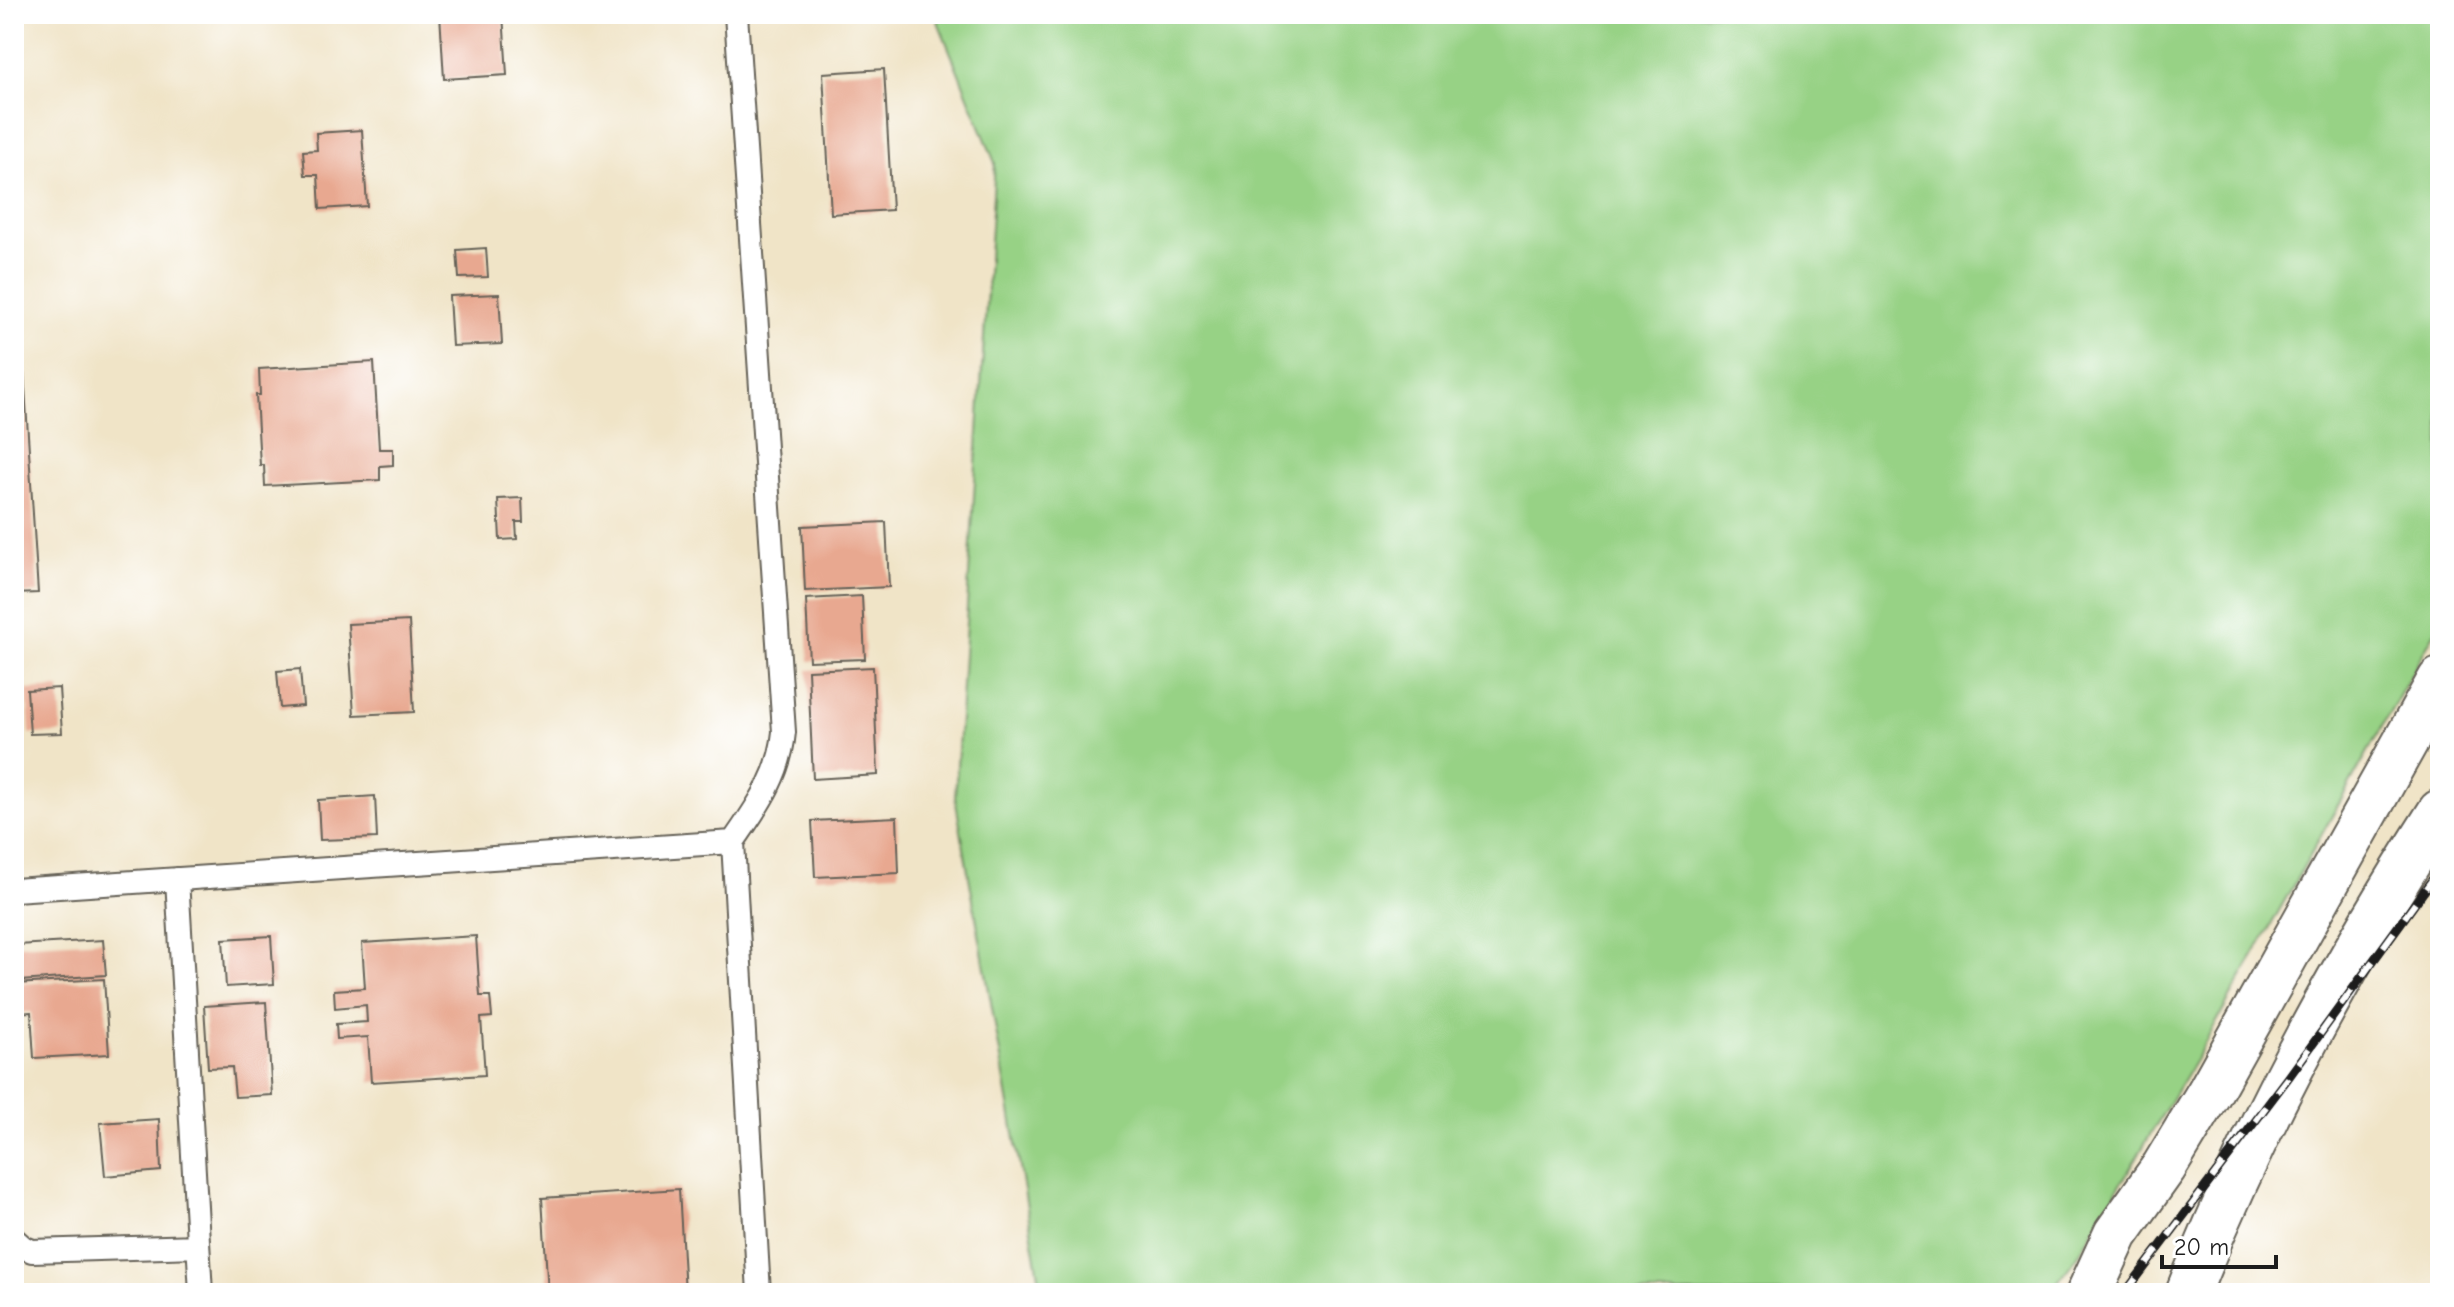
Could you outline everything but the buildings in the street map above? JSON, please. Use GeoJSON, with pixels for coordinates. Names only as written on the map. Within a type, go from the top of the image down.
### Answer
{"type":"FeatureCollection","features":[{"type":"Feature","properties":{"kind":"street"},"geometry":{"type":"LineString","coordinates":[[2089,1293],[2116,1234],[2164,1167],[2209,1093],[2440,680]]}},
{"type":"Feature","properties":{"kind":"street"},"geometry":{"type":"LineString","coordinates":[[2188,1293],[2242,1169],[2288,1078],[2373,920],[2440,812]]}},
{"type":"Feature","properties":{"kind":"lane"},"geometry":{"type":"LineString","coordinates":[[736,14],[784,732],[778,768],[767,793],[733,842],[759,1293]]}},
{"type":"Feature","properties":{"kind":"lane"},"geometry":{"type":"LineString","coordinates":[[14,890],[733,842]]}},
{"type":"Feature","properties":{"kind":"lane"},"geometry":{"type":"LineString","coordinates":[[177,879],[201,1293]]}},
{"type":"Feature","properties":{"kind":"lane"},"geometry":{"type":"LineString","coordinates":[[14,1239],[32,1251],[198,1246]]}},
{"type":"Feature","properties":{"kind":"green space"},"geometry":{"type":"Polygon","coordinates":[[[935,14],[2440,14],[2440,623],[2200,1052],[2077,1257],[2049,1293],[1042,1293],[955,797],[995,163],[935,14]]]}},
{"type":"Feature","properties":{"kind":"railway"},"geometry":{"type":"LineString","coordinates":[[2125,1293],[2288,1078],[2440,869]]}}]}
